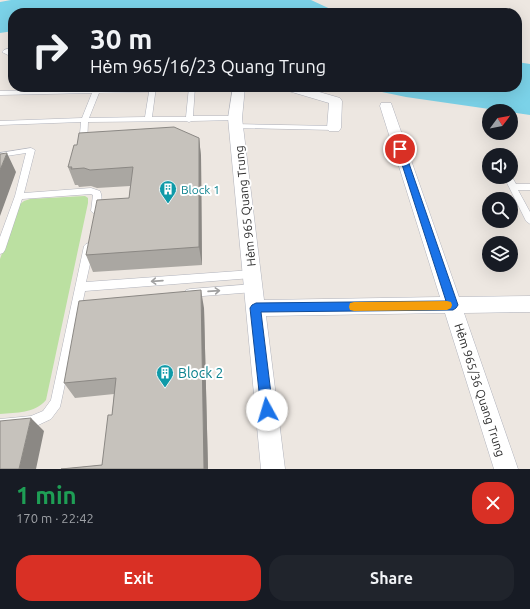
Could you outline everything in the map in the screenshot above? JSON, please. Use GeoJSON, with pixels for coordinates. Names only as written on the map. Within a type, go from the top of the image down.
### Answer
{"type":"FeatureCollection","features":[{"type":"Feature","properties":{"kind":"street","name":"Hẻm 965 Quang Trung"},"geometry":{"type":"LineString","coordinates":[[239,92],[236,122],[273,469]]}},
{"type":"Feature","properties":{"kind":"street"},"geometry":{"type":"LineString","coordinates":[[306,92],[336,101],[334,128]]}},
{"type":"Feature","properties":{"kind":"street","name":"Hẻm 965/36 Quang Trung"},"geometry":{"type":"LineString","coordinates":[[386,106],[506,469]]}},
{"type":"Feature","properties":{"kind":"street"},"geometry":{"type":"LineString","coordinates":[[256,308],[530,304]]}},
{"type":"Feature","properties":{"kind":"lane"},"geometry":{"type":"LineString","coordinates":[[0,93],[24,92]]}},
{"type":"Feature","properties":{"kind":"lane"},"geometry":{"type":"LineString","coordinates":[[83,146],[85,120],[96,92]]}},
{"type":"Feature","properties":{"kind":"lane"},"geometry":{"type":"LineString","coordinates":[[148,120],[152,92]]}},
{"type":"Feature","properties":{"kind":"lane"},"geometry":{"type":"LineString","coordinates":[[189,120],[192,92]]}},
{"type":"Feature","properties":{"kind":"lane"},"geometry":{"type":"LineString","coordinates":[[0,123],[85,120],[189,120],[334,128]]}},
{"type":"Feature","properties":{"kind":"lane"},"geometry":{"type":"LineString","coordinates":[[0,155],[31,150],[19,196],[0,250]]}},
{"type":"Feature","properties":{"kind":"lane"},"geometry":{"type":"LineString","coordinates":[[530,187],[513,186],[530,221]]}},
{"type":"Feature","properties":{"kind":"lane"},"geometry":{"type":"LineString","coordinates":[[19,196],[91,191],[97,194],[98,198],[94,220]]}},
{"type":"Feature","properties":{"kind":"lane"},"geometry":{"type":"LineString","coordinates":[[0,425],[32,422],[47,415],[56,403],[81,302],[80,287],[91,235]]}},
{"type":"Feature","properties":{"kind":"lane"},"geometry":{"type":"LineString","coordinates":[[80,287],[253,281]]}},
{"type":"Feature","properties":{"kind":"lane"},"geometry":{"type":"LineString","coordinates":[[178,294],[253,281]]}},
{"type":"Feature","properties":{"kind":"green space"},"geometry":{"type":"Polygon","coordinates":[[[85,196],[88,198],[88,203],[46,400],[41,405],[31,410],[0,414],[0,259],[19,205],[30,199],[85,196]]]}},
{"type":"Feature","properties":{"kind":"water"},"geometry":{"type":"Polygon","coordinates":[[[11,0],[311,0],[328,8],[8,8],[8,32],[0,33],[0,2],[11,0]]]}},
{"type":"Feature","properties":{"kind":"water"},"geometry":{"type":"Polygon","coordinates":[[[522,63],[530,64],[530,115],[518,113],[518,104],[482,104],[482,108],[382,92],[522,92],[522,63]]]}},
{"type":"Feature","properties":{"kind":"building","name":"Block 1"},"geometry":{"type":"Polygon","coordinates":[[[174,127],[199,138],[199,247],[86,255],[97,200],[129,198],[133,167],[90,170],[84,168],[71,169],[72,167],[68,167],[74,145],[77,145],[79,133],[174,127]]]}},
{"type":"Feature","properties":{"kind":"building"},"geometry":{"type":"Polygon","coordinates":[[[7,153],[0,170],[0,154],[7,153]]]}},
{"type":"Feature","properties":{"kind":"building","name":"Block 2"},"geometry":{"type":"Polygon","coordinates":[[[201,290],[204,469],[61,469],[102,465],[108,415],[112,415],[116,378],[64,383],[79,301],[201,290]]]}},
{"type":"Feature","properties":{"kind":"building"},"geometry":{"type":"Polygon","coordinates":[[[31,418],[19,469],[0,469],[0,421],[31,418]]]}},
{"type":"Feature","properties":{"kind":"slow traffic"},"geometry":{"type":"LineString","coordinates":[[354,307],[447,305]]}},
{"type":"Feature","properties":{"kind":"place","name":"Block 1"},"geometry":{"type":"Point","coordinates":[168,204]}},
{"type":"Feature","properties":{"kind":"place","name":"Block 2"},"geometry":{"type":"Point","coordinates":[165,388]}},
{"type":"Feature","properties":{"kind":"route"},"geometry":{"type":"LineString","coordinates":[[267,410],[256,308],[453,305],[400,149]]}}]}
